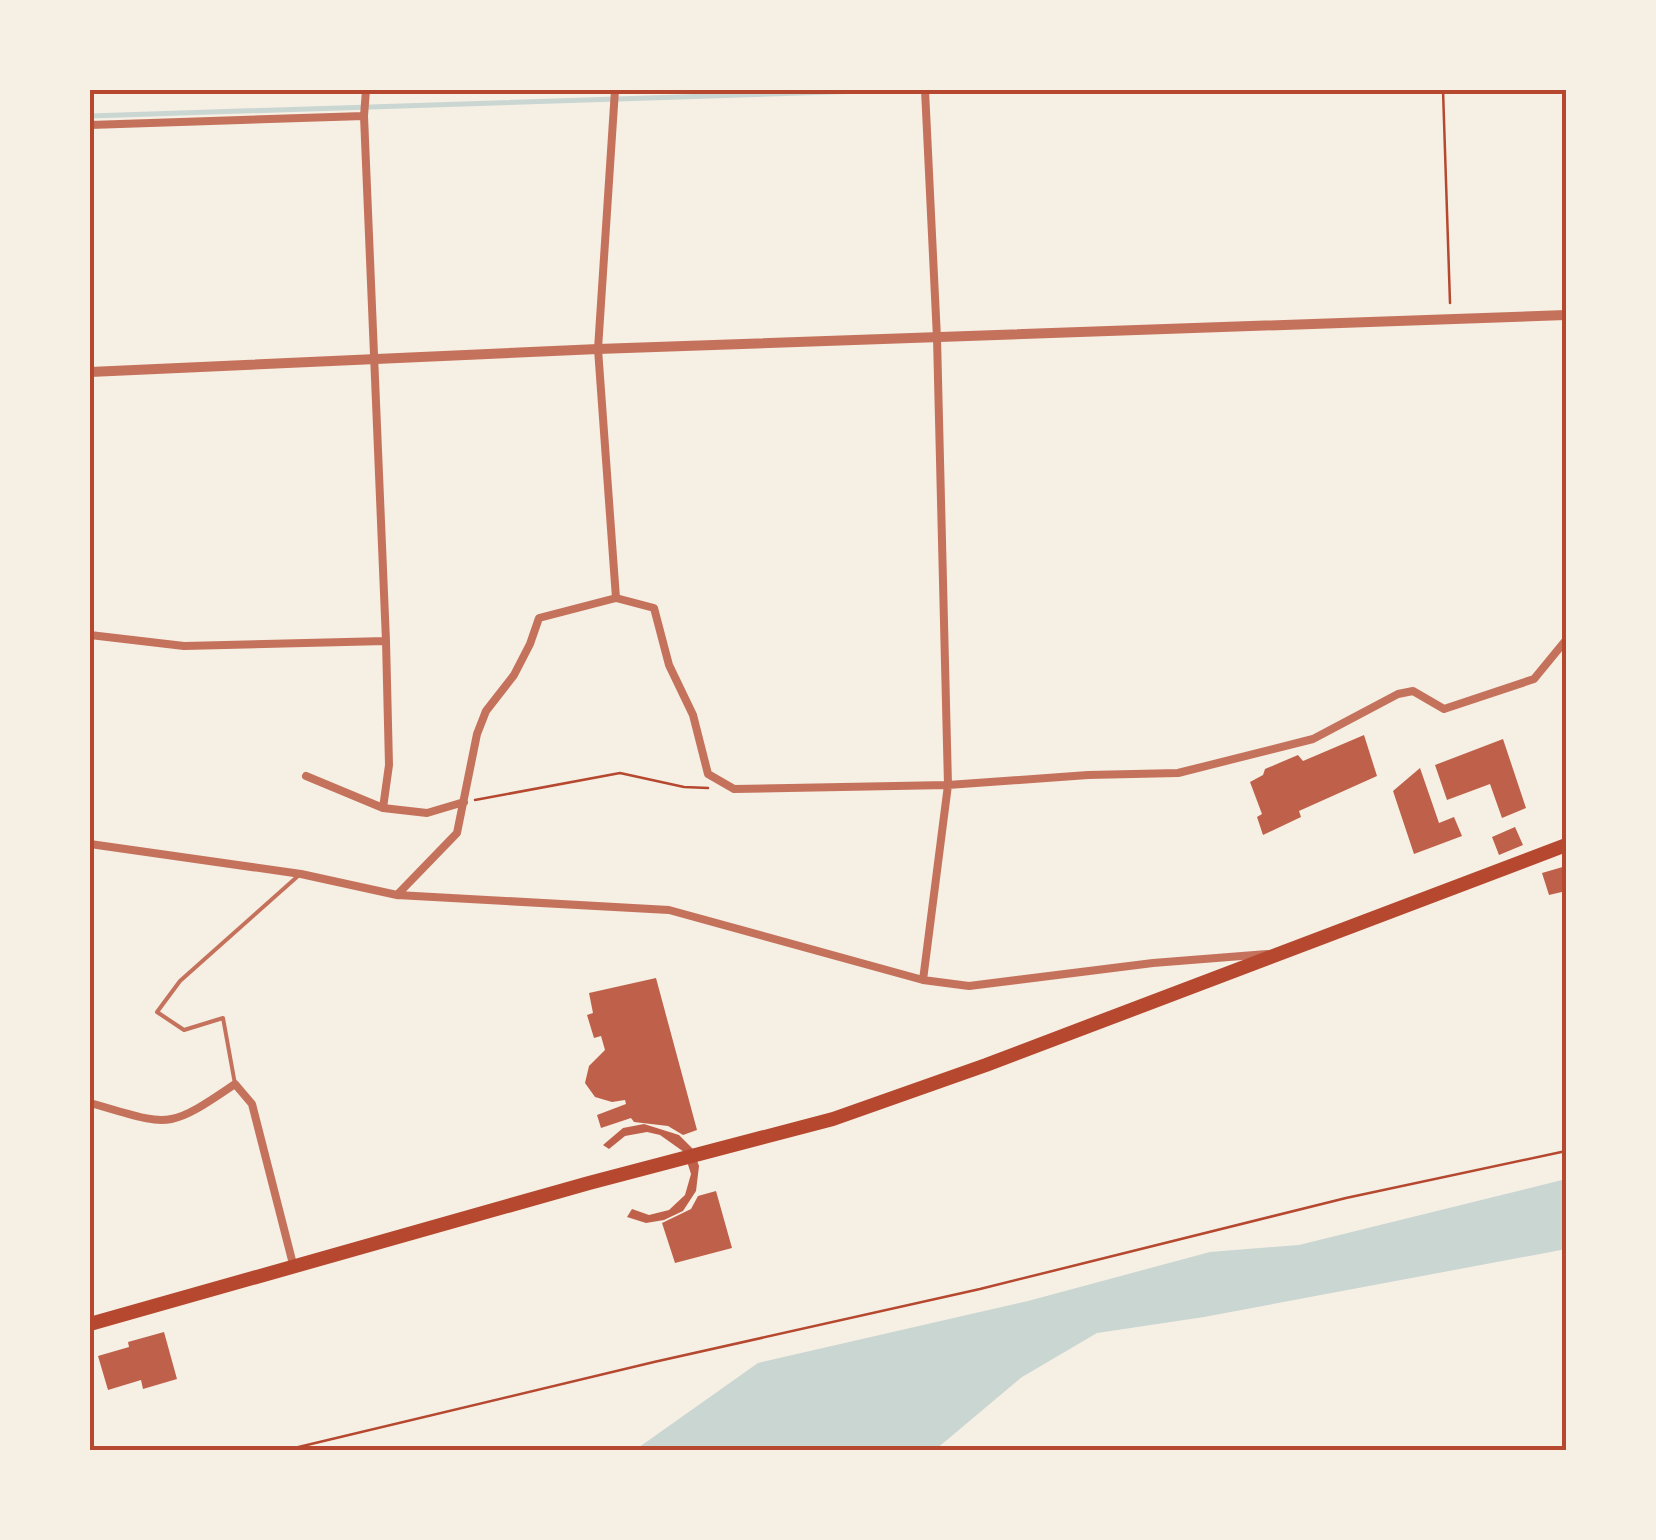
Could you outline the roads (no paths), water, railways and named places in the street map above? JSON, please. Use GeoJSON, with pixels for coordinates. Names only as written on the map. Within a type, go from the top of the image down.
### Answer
{"type":"FeatureCollection","features":[{"type":"Feature","properties":{"kind":"highway"},"geometry":{"type":"LineString","coordinates":[[90,1324],[833,1119],[986,1066],[1566,845]]}},
{"type":"Feature","properties":{"kind":"street"},"geometry":{"type":"LineString","coordinates":[[366,90],[372,360],[389,765],[383,808]]}},
{"type":"Feature","properties":{"kind":"street"},"geometry":{"type":"LineString","coordinates":[[615,90],[598,349],[616,598]]}},
{"type":"Feature","properties":{"kind":"street"},"geometry":{"type":"LineString","coordinates":[[923,980],[948,785],[937,338],[925,90]]}},
{"type":"Feature","properties":{"kind":"street"},"geometry":{"type":"LineString","coordinates":[[90,125],[364,116]]}},
{"type":"Feature","properties":{"kind":"street"},"geometry":{"type":"LineString","coordinates":[[90,372],[598,349],[1566,315]]}},
{"type":"Feature","properties":{"kind":"street"},"geometry":{"type":"LineString","coordinates":[[397,896],[457,833],[468,769],[486,711],[514,674],[539,618],[616,598],[654,608],[670,665],[692,714],[708,774],[734,790],[948,785],[1178,773],[1313,739],[1398,694],[1413,691],[1444,709],[1534,679],[1566,640]]}},
{"type":"Feature","properties":{"kind":"street"},"geometry":{"type":"LineString","coordinates":[[90,635],[184,646],[386,641]]}},
{"type":"Feature","properties":{"kind":"street"},"geometry":{"type":"LineString","coordinates":[[306,776],[383,808],[427,813],[464,802]]}},
{"type":"Feature","properties":{"kind":"street"},"geometry":{"type":"LineString","coordinates":[[90,844],[301,874],[397,896],[669,910],[923,980],[969,986],[1153,962],[1282,952]]}},
{"type":"Feature","properties":{"kind":"street"},"geometry":{"type":"LineString","coordinates":[[90,1102],[161,1123],[184,1118],[235,1084],[252,1104],[294,1268]]}},
{"type":"Feature","properties":{"kind":"lane"},"geometry":{"type":"LineString","coordinates":[[235,1084],[223,1018],[184,1030],[158,1012],[180,981],[301,874]]}},
{"type":"Feature","properties":{"kind":"waterway"},"geometry":{"type":"LineString","coordinates":[[90,116],[892,90]]}}]}
